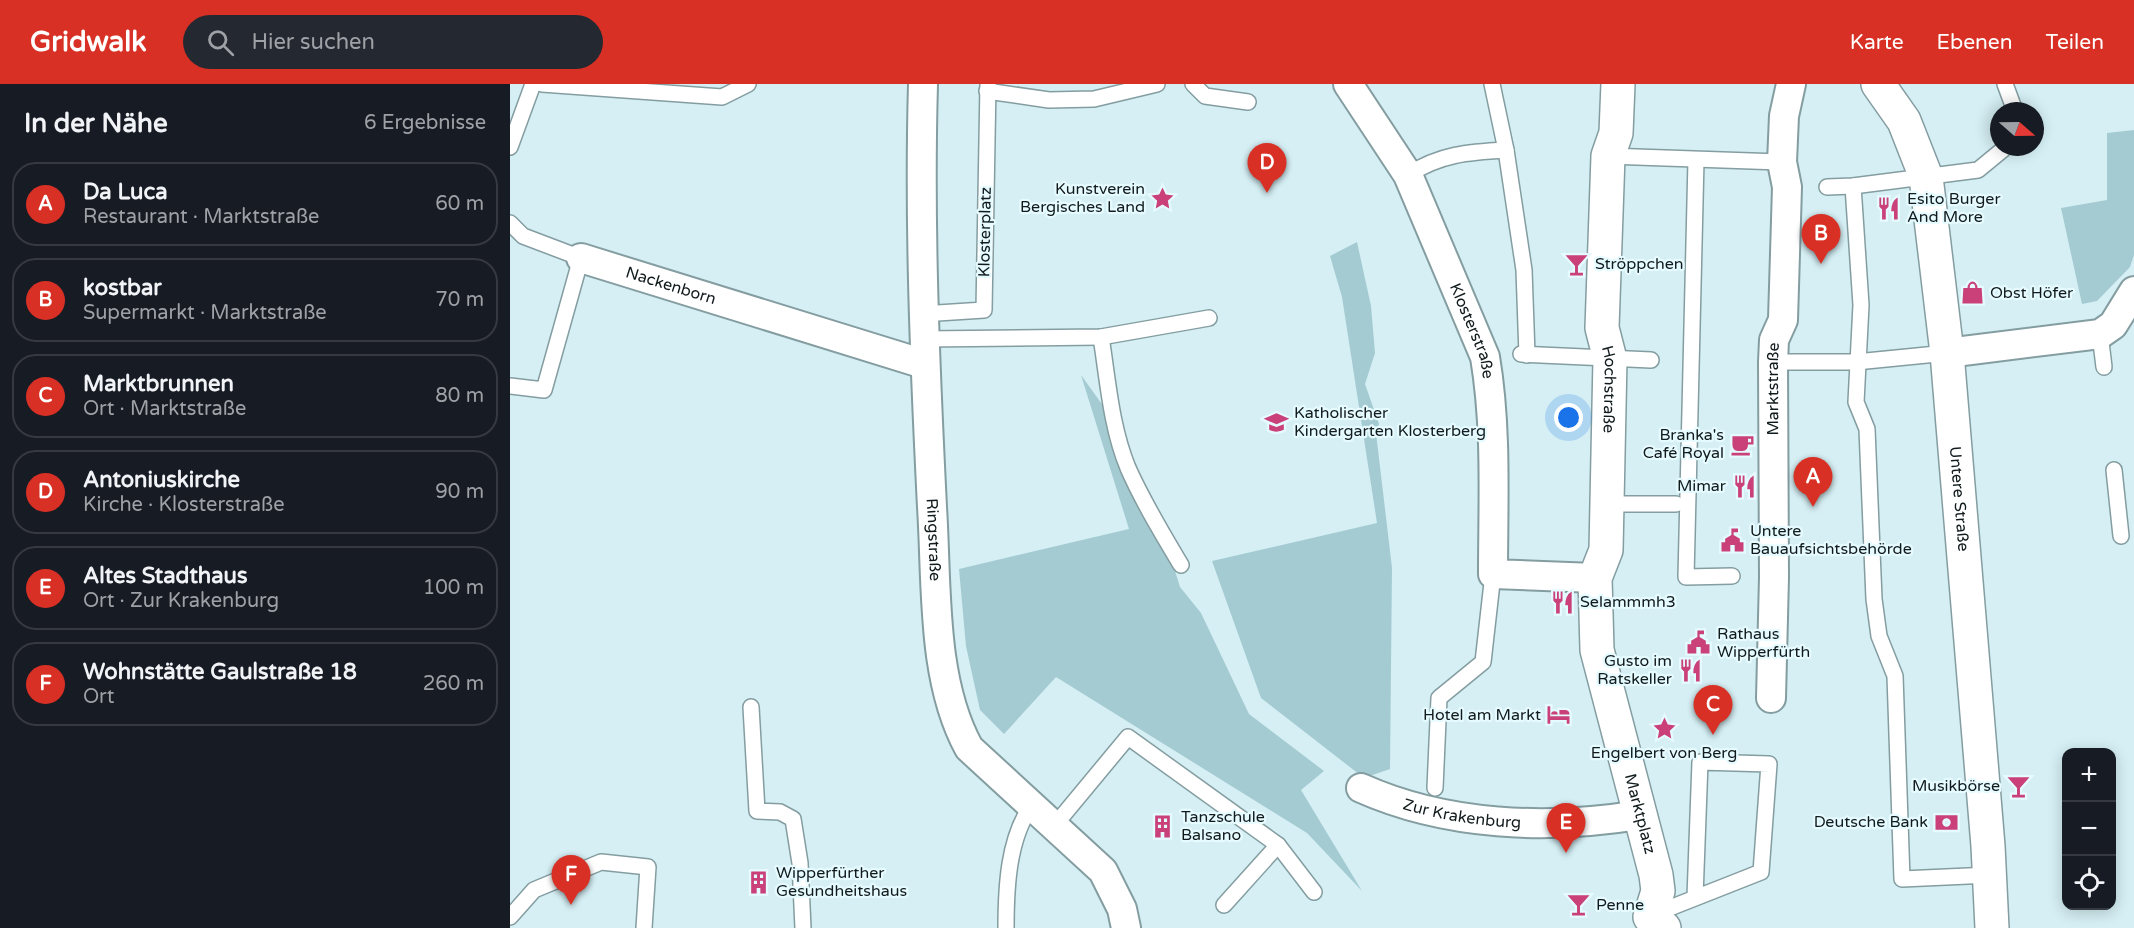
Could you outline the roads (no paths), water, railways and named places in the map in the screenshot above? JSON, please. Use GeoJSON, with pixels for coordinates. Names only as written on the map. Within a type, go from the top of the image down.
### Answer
{"type":"FeatureCollection","features":[{"type":"Feature","properties":{"kind":"street","name":"Ringstraße"},"geometry":{"type":"LineString","coordinates":[[923,84],[923,339],[938,614],[946,688],[956,724],[969,748],[1103,871],[1122,909],[1126,928]]}},
{"type":"Feature","properties":{"kind":"street","name":"Klosterstraße"},"geometry":{"type":"LineString","coordinates":[[1348,84],[1408,175],[1485,357],[1490,380],[1493,574]]}},
{"type":"Feature","properties":{"kind":"street","name":"Hochstraße"},"geometry":{"type":"LineString","coordinates":[[1607,692],[1597,650],[1595,578],[1606,550],[1610,359],[1602,328],[1608,156],[1617,133],[1618,84]]}},
{"type":"Feature","properties":{"kind":"street","name":"Marktstraße"},"geometry":{"type":"LineString","coordinates":[[1771,698],[1765,576],[1774,339],[1783,320],[1787,188],[1782,162],[1784,116],[1791,84]]}},
{"type":"Feature","properties":{"kind":"street","name":"Untere Straße"},"geometry":{"type":"LineString","coordinates":[[1878,84],[1904,121],[1926,177],[1947,353],[1990,875],[1992,928]]}},
{"type":"Feature","properties":{"kind":"street","name":"Nackenborn"},"geometry":{"type":"LineString","coordinates":[[581,258],[923,339]]}},
{"type":"Feature","properties":{"kind":"street"},"geometry":{"type":"LineString","coordinates":[[1947,353],[2100,334],[2113,325],[2134,291]]}},
{"type":"Feature","properties":{"kind":"street"},"geometry":{"type":"LineString","coordinates":[[1493,574],[1595,578]]}},
{"type":"Feature","properties":{"kind":"street","name":"Marktplatz"},"geometry":{"type":"LineString","coordinates":[[1607,692],[1656,875],[1658,891],[1651,924]]}},
{"type":"Feature","properties":{"kind":"street","name":"Zur Krakenburg"},"geometry":{"type":"LineString","coordinates":[[1361,788],[1396,803],[1500,822],[1606,820],[1639,814]]}},
{"type":"Feature","properties":{"kind":"lane"},"geometry":{"type":"LineString","coordinates":[[510,147],[533,84]]}},
{"type":"Feature","properties":{"kind":"lane"},"geometry":{"type":"LineString","coordinates":[[542,84],[722,97],[748,84]]}},
{"type":"Feature","properties":{"kind":"lane","name":"Klosterplatz"},"geometry":{"type":"LineString","coordinates":[[923,339],[984,310],[987,87],[1049,100],[1094,99],[1157,84]]}},
{"type":"Feature","properties":{"kind":"lane"},"geometry":{"type":"LineString","coordinates":[[1193,84],[1205,96],[1248,102]]}},
{"type":"Feature","properties":{"kind":"lane"},"geometry":{"type":"LineString","coordinates":[[1492,84],[1506,150],[1524,270],[1524,354],[1651,360]]}},
{"type":"Feature","properties":{"kind":"lane"},"geometry":{"type":"LineString","coordinates":[[2005,84],[2012,102]]}},
{"type":"Feature","properties":{"kind":"lane"},"geometry":{"type":"LineString","coordinates":[[1408,175],[1428,162],[1461,152],[1506,150]]}},
{"type":"Feature","properties":{"kind":"lane"},"geometry":{"type":"LineString","coordinates":[[1608,156],[1782,162]]}},
{"type":"Feature","properties":{"kind":"lane"},"geometry":{"type":"LineString","coordinates":[[1827,186],[1853,186],[1978,170],[1995,156]]}},
{"type":"Feature","properties":{"kind":"lane"},"geometry":{"type":"LineString","coordinates":[[1696,160],[1684,361],[1686,577],[1732,576]]}},
{"type":"Feature","properties":{"kind":"lane"},"geometry":{"type":"LineString","coordinates":[[1853,186],[1861,305],[1856,402],[1867,429],[1874,599],[1879,636],[1895,676],[1902,879],[1990,875]]}},
{"type":"Feature","properties":{"kind":"lane"},"geometry":{"type":"LineString","coordinates":[[510,223],[523,237],[581,258],[544,390],[510,386]]}},
{"type":"Feature","properties":{"kind":"lane"},"geometry":{"type":"LineString","coordinates":[[923,339],[1101,337],[1209,318]]}},
{"type":"Feature","properties":{"kind":"lane"},"geometry":{"type":"LineString","coordinates":[[2100,334],[2104,367]]}},
{"type":"Feature","properties":{"kind":"lane"},"geometry":{"type":"LineString","coordinates":[[1101,337],[1112,412],[1128,466],[1152,516],[1180,565]]}},
{"type":"Feature","properties":{"kind":"lane"},"geometry":{"type":"LineString","coordinates":[[1773,362],[1857,362],[1947,353]]}},
{"type":"Feature","properties":{"kind":"lane"},"geometry":{"type":"LineString","coordinates":[[2114,470],[2121,536]]}},
{"type":"Feature","properties":{"kind":"lane"},"geometry":{"type":"LineString","coordinates":[[1607,504],[1676,504]]}},
{"type":"Feature","properties":{"kind":"lane"},"geometry":{"type":"LineString","coordinates":[[1435,788],[1439,698],[1483,662],[1493,574]]}},
{"type":"Feature","properties":{"kind":"lane"},"geometry":{"type":"LineString","coordinates":[[751,708],[757,811],[780,812],[793,819],[800,863],[802,928]]}},
{"type":"Feature","properties":{"kind":"lane"},"geometry":{"type":"LineString","coordinates":[[1055,825],[1128,736],[1278,845],[1314,891]]}},
{"type":"Feature","properties":{"kind":"lane"},"geometry":{"type":"LineString","coordinates":[[1651,924],[1695,897],[1761,872],[1770,764],[1700,762],[1695,897]]}},
{"type":"Feature","properties":{"kind":"lane"},"geometry":{"type":"LineString","coordinates":[[1006,928],[1006,890],[1021,820],[1032,805]]}},
{"type":"Feature","properties":{"kind":"lane"},"geometry":{"type":"LineString","coordinates":[[1224,905],[1278,845]]}},
{"type":"Feature","properties":{"kind":"lane"},"geometry":{"type":"LineString","coordinates":[[510,917],[534,890],[601,862],[648,867],[644,928]]}},
{"type":"Feature","properties":{"kind":"place","name":"Antoniuskirche"},"geometry":{"type":"Point","coordinates":[1267,193]}},
{"type":"Feature","properties":{"kind":"place","name":"Kunstverein Bergisches Land"},"geometry":{"type":"Point","coordinates":[1163,198]}},
{"type":"Feature","properties":{"kind":"place","name":"Esito Burger And More"},"geometry":{"type":"Point","coordinates":[1889,208]}},
{"type":"Feature","properties":{"kind":"place","name":"Ströppchen"},"geometry":{"type":"Point","coordinates":[1577,264]}},
{"type":"Feature","properties":{"kind":"place","name":"kostbar"},"geometry":{"type":"Point","coordinates":[1821,264]}},
{"type":"Feature","properties":{"kind":"place","name":"Obst Höfer"},"geometry":{"type":"Point","coordinates":[1972,293]}},
{"type":"Feature","properties":{"kind":"place","name":"Katholischer Kindergarten Klosterberg"},"geometry":{"type":"Point","coordinates":[1276,422]}},
{"type":"Feature","properties":{"kind":"place","name":"Branka's Café Royal"},"geometry":{"type":"Point","coordinates":[1742,444]}},
{"type":"Feature","properties":{"kind":"place","name":"Mimar"},"geometry":{"type":"Point","coordinates":[1744,486]}},
{"type":"Feature","properties":{"kind":"place","name":"Da Luca"},"geometry":{"type":"Point","coordinates":[1813,507]}},
{"type":"Feature","properties":{"kind":"place","name":"Untere Bauaufsichtsbehörde"},"geometry":{"type":"Point","coordinates":[1732,540]}},
{"type":"Feature","properties":{"kind":"place","name":"Selammmh3"},"geometry":{"type":"Point","coordinates":[1562,602]}},
{"type":"Feature","properties":{"kind":"place","name":"Rathaus Wipperfürth"},"geometry":{"type":"Point","coordinates":[1699,643]}},
{"type":"Feature","properties":{"kind":"place","name":"Gusto im Ratskeller"},"geometry":{"type":"Point","coordinates":[1690,670]}},
{"type":"Feature","properties":{"kind":"place","name":"Hotel am Markt"},"geometry":{"type":"Point","coordinates":[1559,715]}},
{"type":"Feature","properties":{"kind":"place","name":"Engelbert von Berg"},"geometry":{"type":"Point","coordinates":[1664,728]}},
{"type":"Feature","properties":{"kind":"place","name":"Marktbrunnen"},"geometry":{"type":"Point","coordinates":[1713,735]}},
{"type":"Feature","properties":{"kind":"place","name":"Musikbörse"},"geometry":{"type":"Point","coordinates":[2018,786]}},
{"type":"Feature","properties":{"kind":"place","name":"Deutsche Bank"},"geometry":{"type":"Point","coordinates":[1946,822]}},
{"type":"Feature","properties":{"kind":"place","name":"Tanzschule Balsano"},"geometry":{"type":"Point","coordinates":[1163,826]}},
{"type":"Feature","properties":{"kind":"place","name":"Altes Stadthaus"},"geometry":{"type":"Point","coordinates":[1566,853]}},
{"type":"Feature","properties":{"kind":"place","name":"Wipperfürther Gesundheitshaus"},"geometry":{"type":"Point","coordinates":[758,882]}},
{"type":"Feature","properties":{"kind":"place","name":"Wohnstätte Gaulstraße 18"},"geometry":{"type":"Point","coordinates":[571,905]}},
{"type":"Feature","properties":{"kind":"place","name":"Penne"},"geometry":{"type":"Point","coordinates":[1578,905]}}]}
